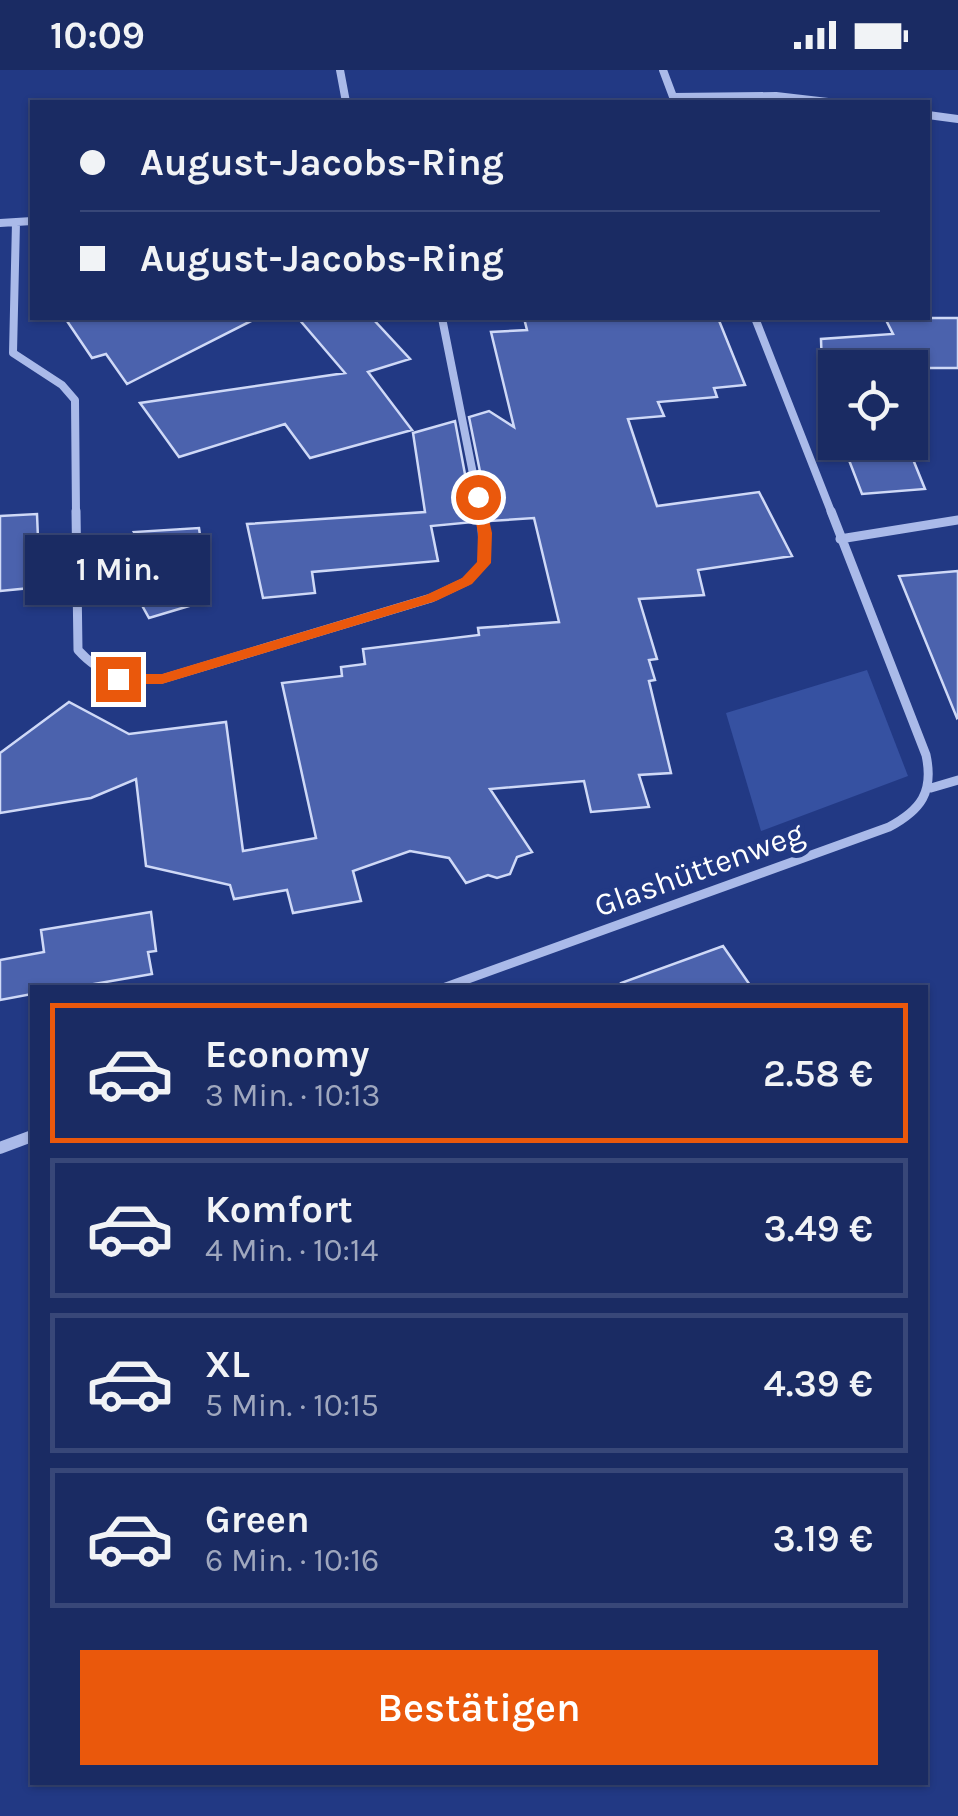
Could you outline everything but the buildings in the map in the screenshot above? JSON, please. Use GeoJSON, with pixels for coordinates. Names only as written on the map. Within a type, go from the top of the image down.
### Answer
{"type":"FeatureCollection","features":[{"type":"Feature","properties":{"kind":"street"},"geometry":{"type":"LineString","coordinates":[[340,70],[346,100]]}},
{"type":"Feature","properties":{"kind":"street"},"geometry":{"type":"LineString","coordinates":[[663,70],[674,100],[776,96],[811,100]]}},
{"type":"Feature","properties":{"kind":"street"},"geometry":{"type":"LineString","coordinates":[[930,115],[958,118]]}},
{"type":"Feature","properties":{"kind":"street"},"geometry":{"type":"LineString","coordinates":[[0,224],[30,221]]}},
{"type":"Feature","properties":{"kind":"street"},"geometry":{"type":"LineString","coordinates":[[16,222],[11,312],[14,353],[26,366],[66,385],[75,400],[78,650],[94,670],[118,679],[162,679],[431,598],[467,581],[484,563],[485,533],[442,320]]}},
{"type":"Feature","properties":{"kind":"street"},"geometry":{"type":"LineString","coordinates":[[756,320],[926,755],[932,776],[930,788]]}},
{"type":"Feature","properties":{"kind":"street"},"geometry":{"type":"LineString","coordinates":[[840,539],[958,520]]}},
{"type":"Feature","properties":{"kind":"street","name":"Glashüttenweg"},"geometry":{"type":"LineString","coordinates":[[451,985],[890,826],[922,805],[930,788],[958,780]]}},
{"type":"Feature","properties":{"kind":"street"},"geometry":{"type":"LineString","coordinates":[[0,1148],[30,1137]]}},
{"type":"Feature","properties":{"kind":"shaded area"},"geometry":{"type":"Polygon","coordinates":[[[867,670],[908,776],[761,831],[726,713],[867,670]]]}},
{"type":"Feature","properties":{"kind":"route"},"geometry":{"type":"LineString","coordinates":[[118,679],[162,679],[431,598],[467,581],[484,563],[485,533],[478,497]]}}]}
